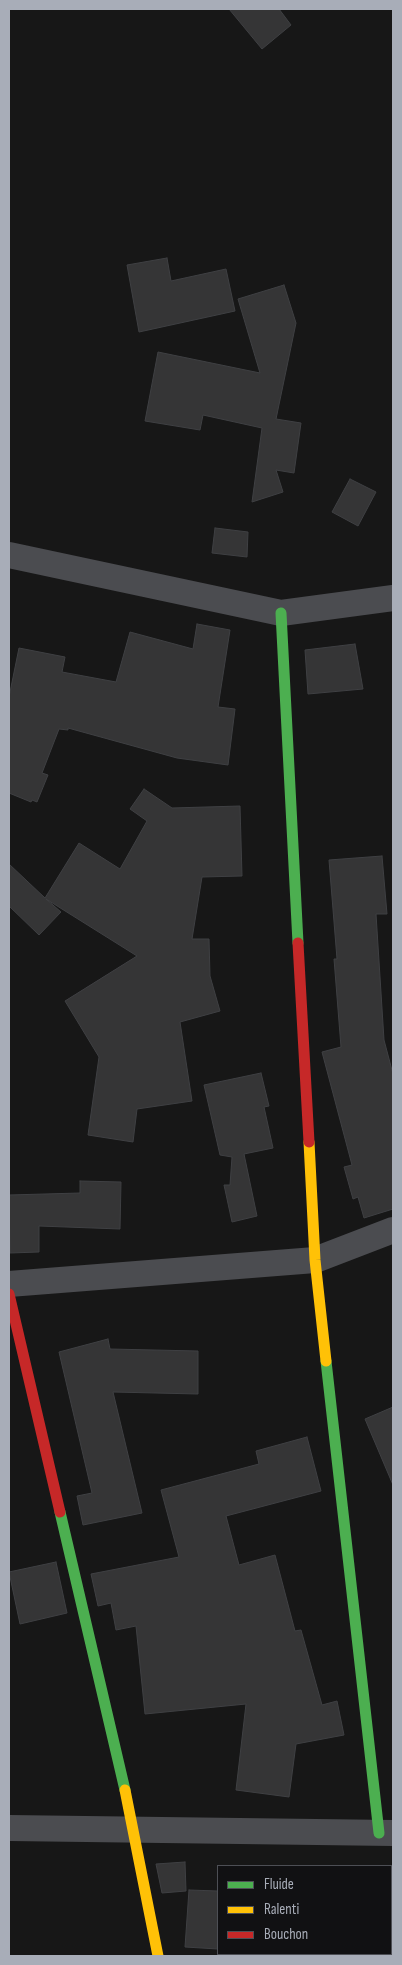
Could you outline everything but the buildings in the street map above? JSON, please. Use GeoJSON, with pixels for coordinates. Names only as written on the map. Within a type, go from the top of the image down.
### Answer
{"type":"FeatureCollection","features":[{"type":"Feature","properties":{"kind":"street"},"geometry":{"type":"LineString","coordinates":[[9,555],[281,613],[393,598]]}},
{"type":"Feature","properties":{"kind":"street"},"geometry":{"type":"LineString","coordinates":[[9,1828],[386,1833],[315,1260],[281,613]]}},
{"type":"Feature","properties":{"kind":"street"},"geometry":{"type":"LineString","coordinates":[[9,1284],[315,1260],[393,1230]]}},
{"type":"Feature","properties":{"kind":"street"},"geometry":{"type":"LineString","coordinates":[[9,1294],[134,1829],[158,1956]]}},
{"type":"Feature","properties":{"kind":"traffic: fast"},"geometry":{"type":"LineString","coordinates":[[281,613],[298,943]]}},
{"type":"Feature","properties":{"kind":"traffic: fast"},"geometry":{"type":"LineString","coordinates":[[326,1361],[379,1833]]}},
{"type":"Feature","properties":{"kind":"traffic: fast"},"geometry":{"type":"LineString","coordinates":[[60,1512],[125,1790]]}},
{"type":"Feature","properties":{"kind":"traffic: slow"},"geometry":{"type":"LineString","coordinates":[[309,1142],[315,1260],[326,1361]]}},
{"type":"Feature","properties":{"kind":"traffic: slow"},"geometry":{"type":"LineString","coordinates":[[125,1790],[158,1956]]}},
{"type":"Feature","properties":{"kind":"traffic: jam"},"geometry":{"type":"LineString","coordinates":[[298,943],[309,1142]]}},
{"type":"Feature","properties":{"kind":"traffic: jam"},"geometry":{"type":"LineString","coordinates":[[9,1294],[60,1512]]}}]}
